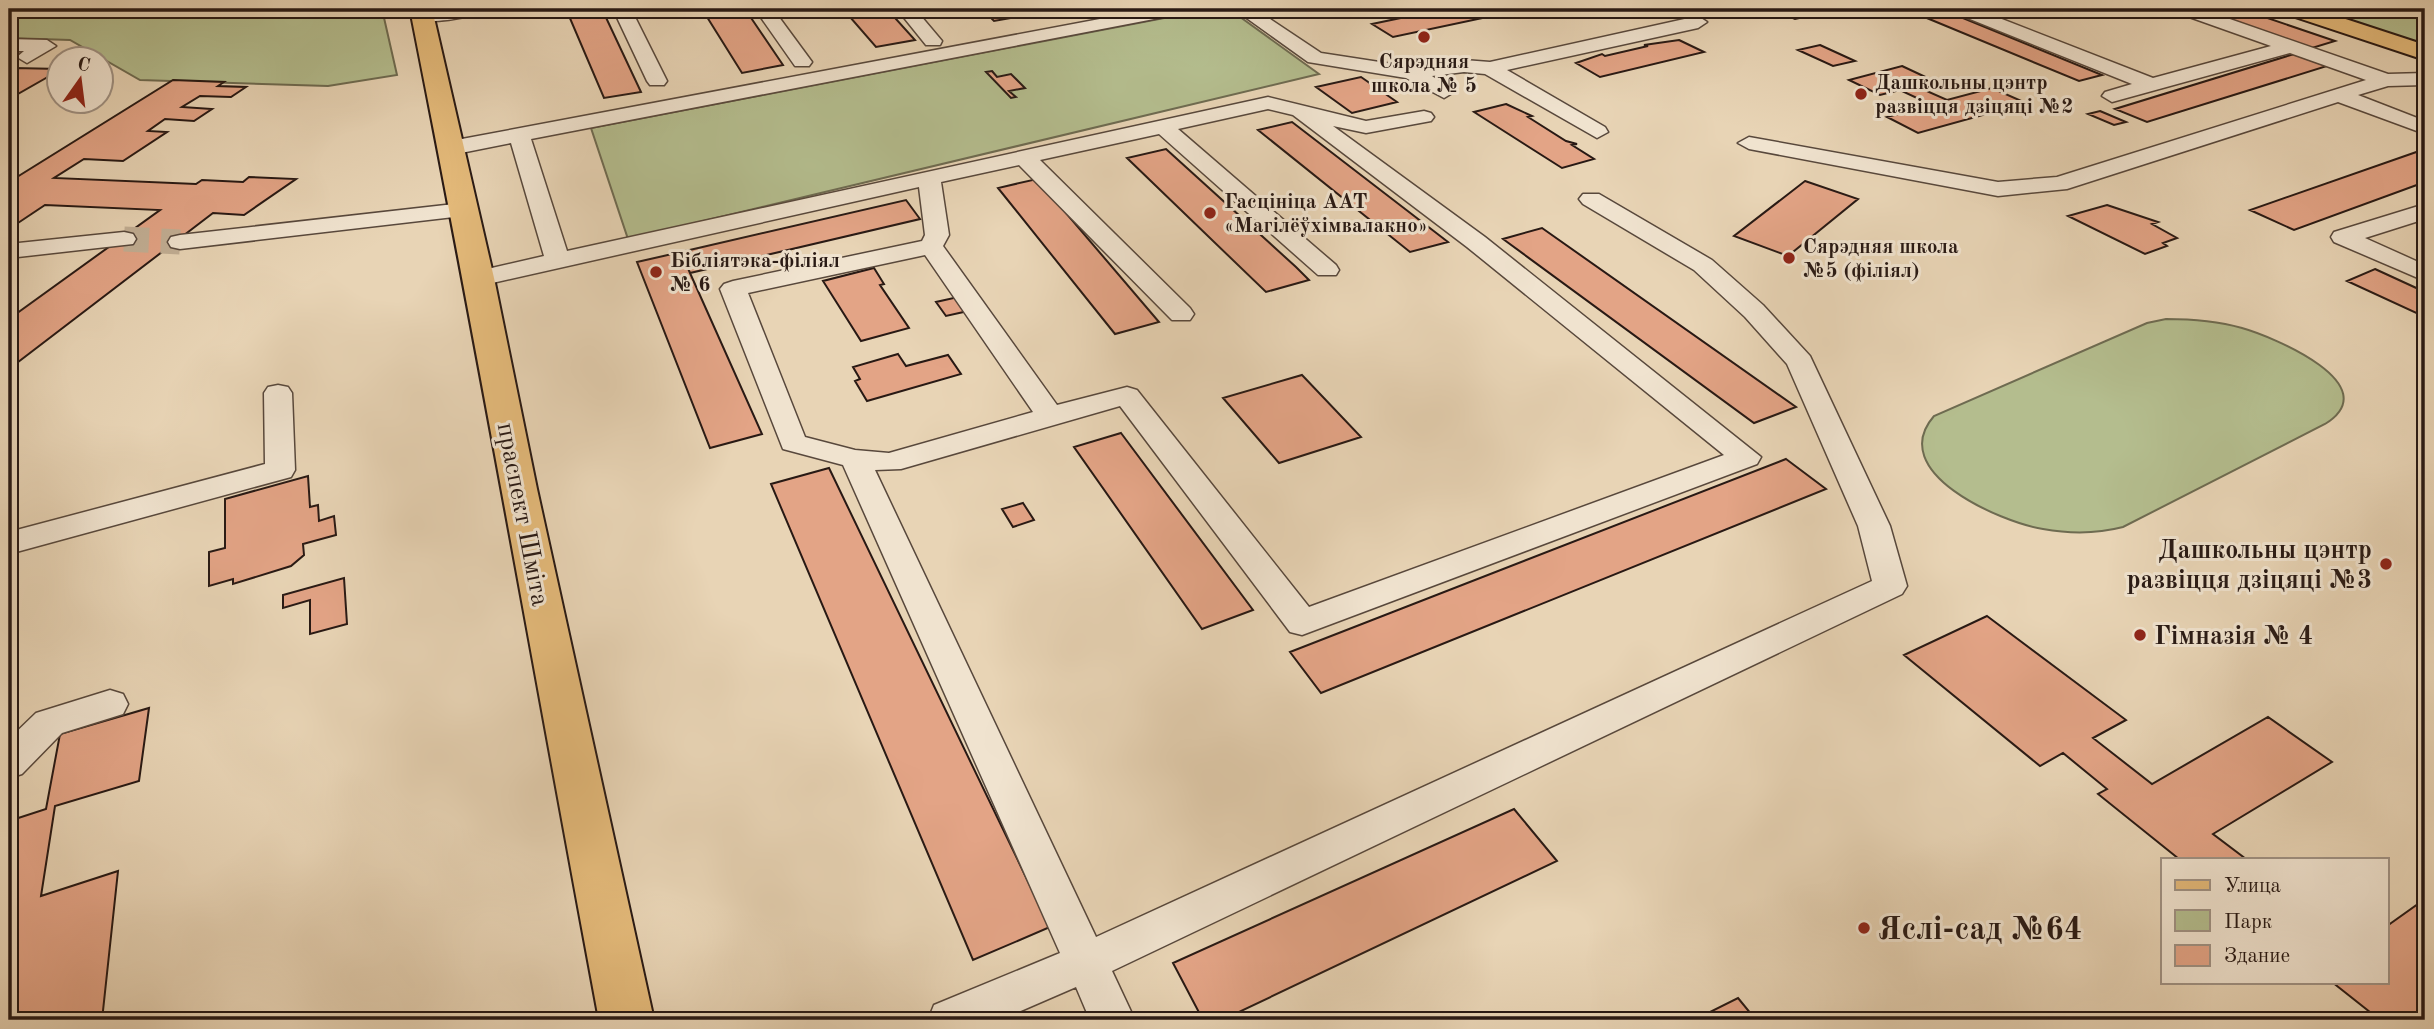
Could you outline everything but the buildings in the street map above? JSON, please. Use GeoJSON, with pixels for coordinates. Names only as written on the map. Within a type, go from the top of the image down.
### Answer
{"type":"FeatureCollection","features":[{"type":"Feature","properties":{"kind":"main road"},"geometry":{"type":"LineString","coordinates":[[2294,9],[2425,53]]}},
{"type":"Feature","properties":{"kind":"main road","name":"праспект Шміта"},"geometry":{"type":"LineString","coordinates":[[422,13],[479,278],[518,489],[627,1020]]}},
{"type":"Feature","properties":{"kind":"lane"},"geometry":{"type":"LineString","coordinates":[[422,13],[475,9]]}},
{"type":"Feature","properties":{"kind":"lane"},"geometry":{"type":"LineString","coordinates":[[622,9],[657,81]]}},
{"type":"Feature","properties":{"kind":"lane"},"geometry":{"type":"LineString","coordinates":[[764,9],[802,62]]}},
{"type":"Feature","properties":{"kind":"lane"},"geometry":{"type":"LineString","coordinates":[[906,9],[933,41]]}},
{"type":"Feature","properties":{"kind":"lane"},"geometry":{"type":"LineString","coordinates":[[451,148],[1180,9]]}},
{"type":"Feature","properties":{"kind":"lane"},"geometry":{"type":"LineString","coordinates":[[1243,9],[1315,58],[1412,73],[1464,66],[1490,68],[1698,22]]}},
{"type":"Feature","properties":{"kind":"lane"},"geometry":{"type":"LineString","coordinates":[[1961,9],[2152,85]]}},
{"type":"Feature","properties":{"kind":"lane"},"geometry":{"type":"LineString","coordinates":[[2184,9],[2386,80]]}},
{"type":"Feature","properties":{"kind":"lane"},"geometry":{"type":"LineString","coordinates":[[9,45],[47,46],[27,57]]}},
{"type":"Feature","properties":{"kind":"lane"},"geometry":{"type":"LineString","coordinates":[[2112,96],[2289,47]]}},
{"type":"Feature","properties":{"kind":"lane"},"geometry":{"type":"LineString","coordinates":[[1490,68],[1597,132]]}},
{"type":"Feature","properties":{"kind":"lane"},"geometry":{"type":"LineString","coordinates":[[1412,73],[1444,92]]}},
{"type":"Feature","properties":{"kind":"lane"},"geometry":{"type":"LineString","coordinates":[[1749,143],[1998,190],[2059,184],[2386,80],[2425,79]]}},
{"type":"Feature","properties":{"kind":"lane"},"geometry":{"type":"LineString","coordinates":[[2338,95],[2425,128]]}},
{"type":"Feature","properties":{"kind":"lane"},"geometry":{"type":"LineString","coordinates":[[479,278],[1268,103],[1366,127],[1424,117]]}},
{"type":"Feature","properties":{"kind":"lane"},"geometry":{"type":"LineString","coordinates":[[929,177],[937,235],[931,246],[733,289],[793,443],[855,459],[890,462],[1128,396],[1302,623],[1746,457],[1476,242],[1300,111]]}},
{"type":"Feature","properties":{"kind":"lane"},"geometry":{"type":"LineString","coordinates":[[1163,125],[1179,143],[1327,270]]}},
{"type":"Feature","properties":{"kind":"lane"},"geometry":{"type":"LineString","coordinates":[[519,135],[558,260]]}},
{"type":"Feature","properties":{"kind":"lane"},"geometry":{"type":"LineString","coordinates":[[1023,156],[1181,314]]}},
{"type":"Feature","properties":{"kind":"lane"},"geometry":{"type":"LineString","coordinates":[[950,1020],[1086,962],[1889,586],[1874,526],[1833,441],[1800,362],[1754,311],[1703,265],[1591,199]]}},
{"type":"Feature","properties":{"kind":"lane"},"geometry":{"type":"LineString","coordinates":[[180,242],[463,210]]}},
{"type":"Feature","properties":{"kind":"lane"},"geometry":{"type":"LineString","coordinates":[[2425,211],[2343,237],[2425,274]]}},
{"type":"Feature","properties":{"kind":"lane"},"geometry":{"type":"LineString","coordinates":[[9,251],[124,239]]}},
{"type":"Feature","properties":{"kind":"lane"},"geometry":{"type":"LineString","coordinates":[[931,246],[1050,416]]}},
{"type":"Feature","properties":{"kind":"lane"},"geometry":{"type":"LineString","coordinates":[[9,543],[280,470],[278,393]]}},
{"type":"Feature","properties":{"kind":"lane"},"geometry":{"type":"LineString","coordinates":[[855,459],[1114,1020]]}},
{"type":"Feature","properties":{"kind":"lane"},"geometry":{"type":"LineString","coordinates":[[9,763],[49,723],[110,704]]}},
{"type":"Feature","properties":{"kind":"green space"},"geometry":{"type":"Polygon","coordinates":[[[9,9],[382,9],[397,75],[328,86],[140,80],[116,66],[116,46],[80,46],[70,40],[9,38],[9,9]]]}},
{"type":"Feature","properties":{"kind":"green space"},"geometry":{"type":"Polygon","coordinates":[[[1211,9],[1229,9],[1319,74],[628,239],[591,128],[1211,9]]]}},
{"type":"Feature","properties":{"kind":"green space"},"geometry":{"type":"Polygon","coordinates":[[[2308,9],[2425,9],[2425,47],[2308,9]]]}},
{"type":"Feature","properties":{"kind":"green space"},"geometry":{"type":"Polygon","coordinates":[[[2166,319],[2233,326],[2257,333],[2299,352],[2335,379],[2343,394],[2341,409],[2325,424],[2123,527],[2103,531],[2053,531],[2001,516],[1954,491],[1936,475],[1924,456],[1923,437],[1934,416],[2147,323],[2166,319]]]}},
{"type":"Feature","properties":{"kind":"tunnel"},"geometry":{"type":"LineString","coordinates":[[124,239],[180,242]]}},
{"type":"Feature","properties":{"kind":"place","name":"Сярэдняя школа № 5"},"geometry":{"type":"Point","coordinates":[1424,37]}},
{"type":"Feature","properties":{"kind":"place","name":"Дашкольны цэнтр развіцця дзіцяці №2"},"geometry":{"type":"Point","coordinates":[1861,94]}},
{"type":"Feature","properties":{"kind":"place","name":"Гасцініца ААТ «Магілёўхімвалакно»"},"geometry":{"type":"Point","coordinates":[1210,213]}},
{"type":"Feature","properties":{"kind":"place","name":"Сярэдняя школа №5 (філіял)"},"geometry":{"type":"Point","coordinates":[1789,258]}},
{"type":"Feature","properties":{"kind":"place","name":"Бібліятэка-філіял № 6"},"geometry":{"type":"Point","coordinates":[656,272]}},
{"type":"Feature","properties":{"kind":"place","name":"Дашкольны цэнтр развіцця дзіцяці №3"},"geometry":{"type":"Point","coordinates":[2386,564]}},
{"type":"Feature","properties":{"kind":"place","name":"Гімназія № 4"},"geometry":{"type":"Point","coordinates":[2140,635]}},
{"type":"Feature","properties":{"kind":"place","name":"Яслі-сад №64"},"geometry":{"type":"Point","coordinates":[1864,928]}}]}
